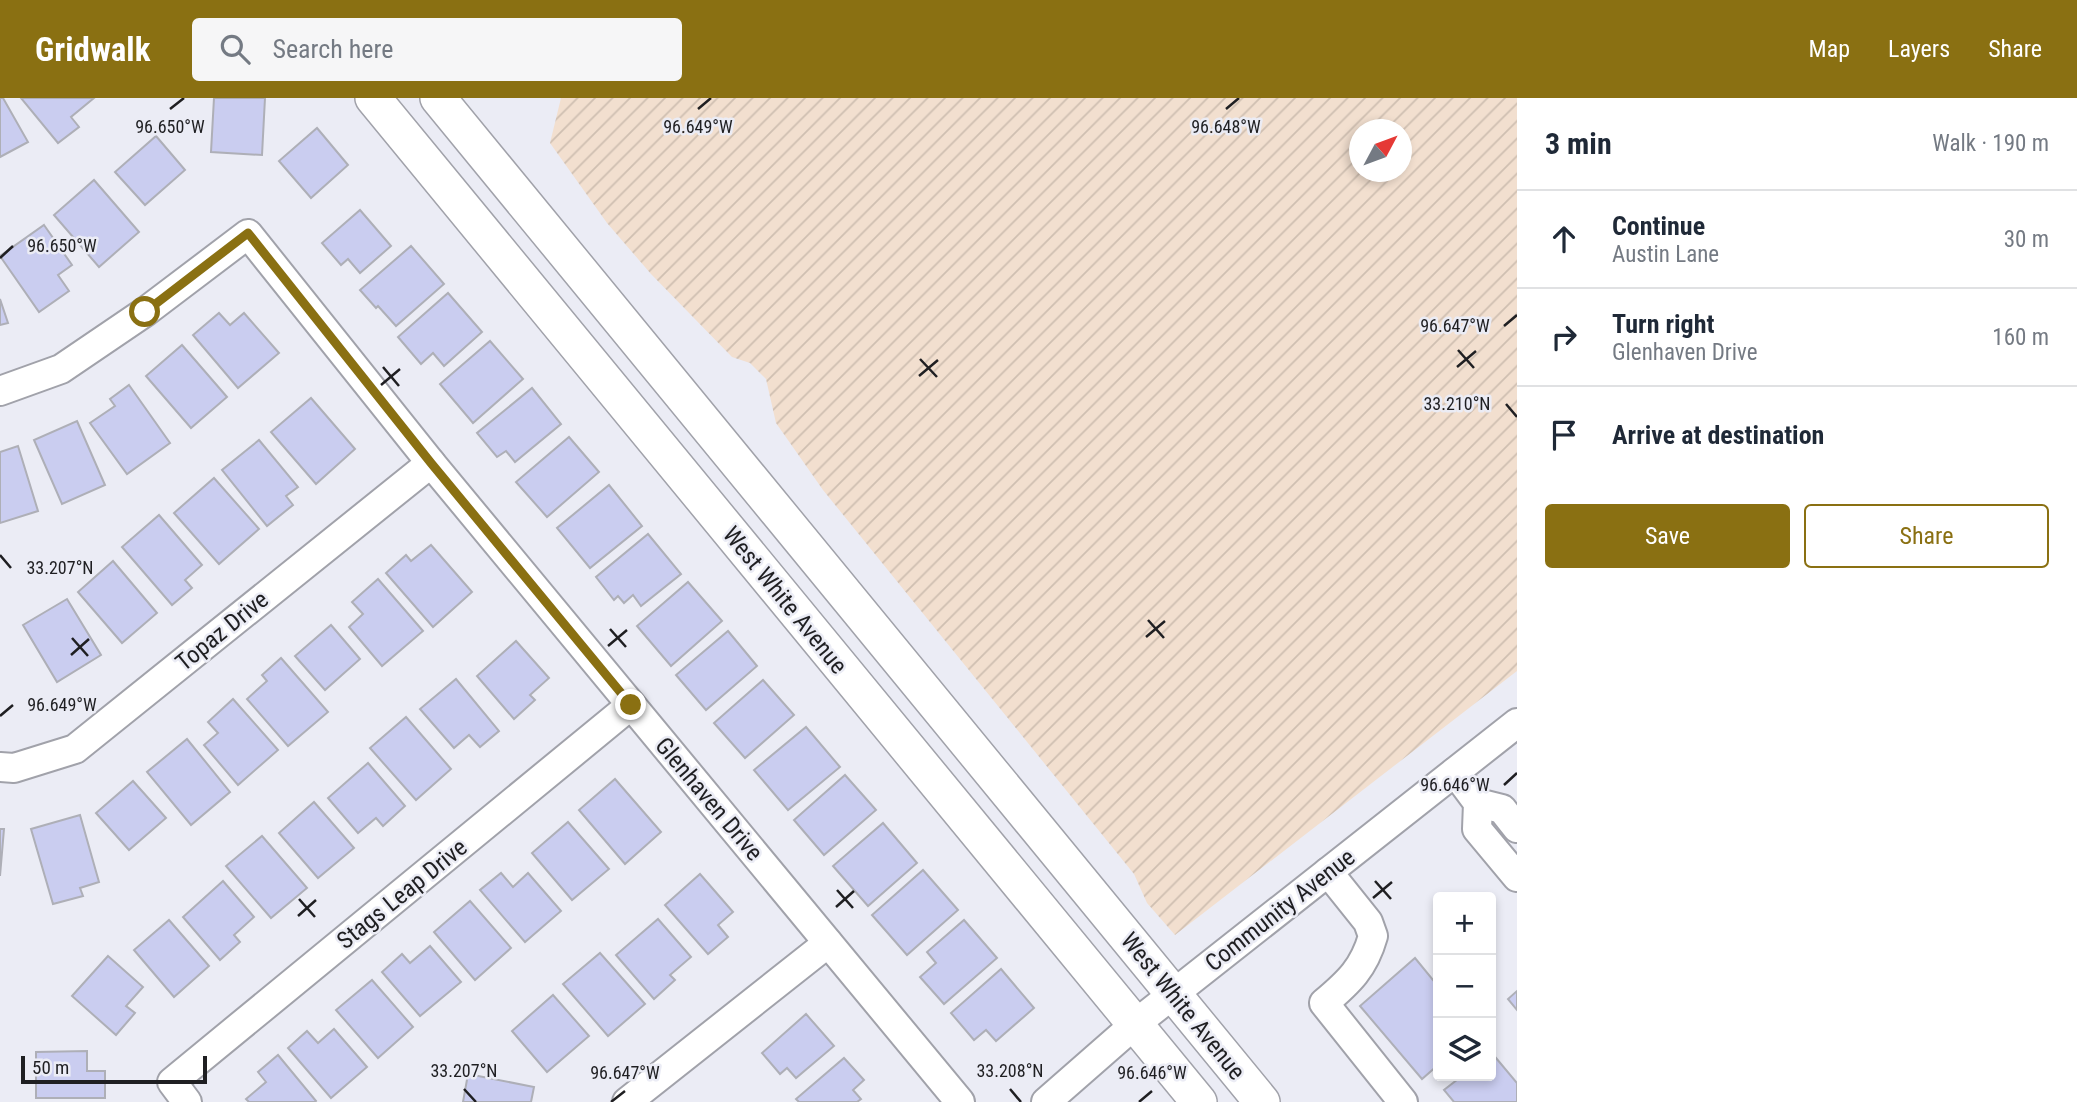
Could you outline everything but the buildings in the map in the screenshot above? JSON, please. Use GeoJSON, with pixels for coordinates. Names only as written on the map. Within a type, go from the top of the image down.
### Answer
{"type":"FeatureCollection","features":[{"type":"Feature","properties":{"kind":"main road","name":"West White Avenue"},"geometry":{"type":"LineString","coordinates":[[373,98],[1199,1102]]}},
{"type":"Feature","properties":{"kind":"main road","name":"West White Avenue"},"geometry":{"type":"LineString","coordinates":[[438,98],[1262,1102]]}},
{"type":"Feature","properties":{"kind":"street","name":"Glenhaven Drive"},"geometry":{"type":"LineString","coordinates":[[0,391],[61,369],[145,312],[248,233],[431,463],[960,1102]]}},
{"type":"Feature","properties":{"kind":"street","name":"Topaz Drive"},"geometry":{"type":"LineString","coordinates":[[0,766],[14,768],[75,749],[431,463]]}},
{"type":"Feature","properties":{"kind":"street","name":"Stags Leap Drive"},"geometry":{"type":"LineString","coordinates":[[180,1092],[631,705]]}},
{"type":"Feature","properties":{"kind":"street","name":"Community Avenue"},"geometry":{"type":"LineString","coordinates":[[1046,1102],[1134,1025],[1517,723]]}},
{"type":"Feature","properties":{"kind":"street"},"geometry":{"type":"LineString","coordinates":[[1455,772],[1478,803],[1502,809],[1517,828]]}},
{"type":"Feature","properties":{"kind":"street"},"geometry":{"type":"LineString","coordinates":[[1478,803],[1476,829],[1517,877]]}},
{"type":"Feature","properties":{"kind":"street"},"geometry":{"type":"LineString","coordinates":[[1328,872],[1368,922],[1373,936],[1362,965],[1351,980],[1324,1003],[1403,1102]]}},
{"type":"Feature","properties":{"kind":"street"},"geometry":{"type":"LineString","coordinates":[[627,1102],[828,943]]}},
{"type":"Feature","properties":{"kind":"shaded area"},"geometry":{"type":"Polygon","coordinates":[[[561,98],[1517,98],[1517,671],[1175,935],[1147,903],[1134,874],[823,490],[776,423],[766,379],[750,363],[732,357],[651,274],[607,223],[550,143],[561,98]]]}},
{"type":"Feature","properties":{"kind":"route"},"geometry":{"type":"LineString","coordinates":[[145,312],[248,233],[431,463],[631,705]]}}]}
